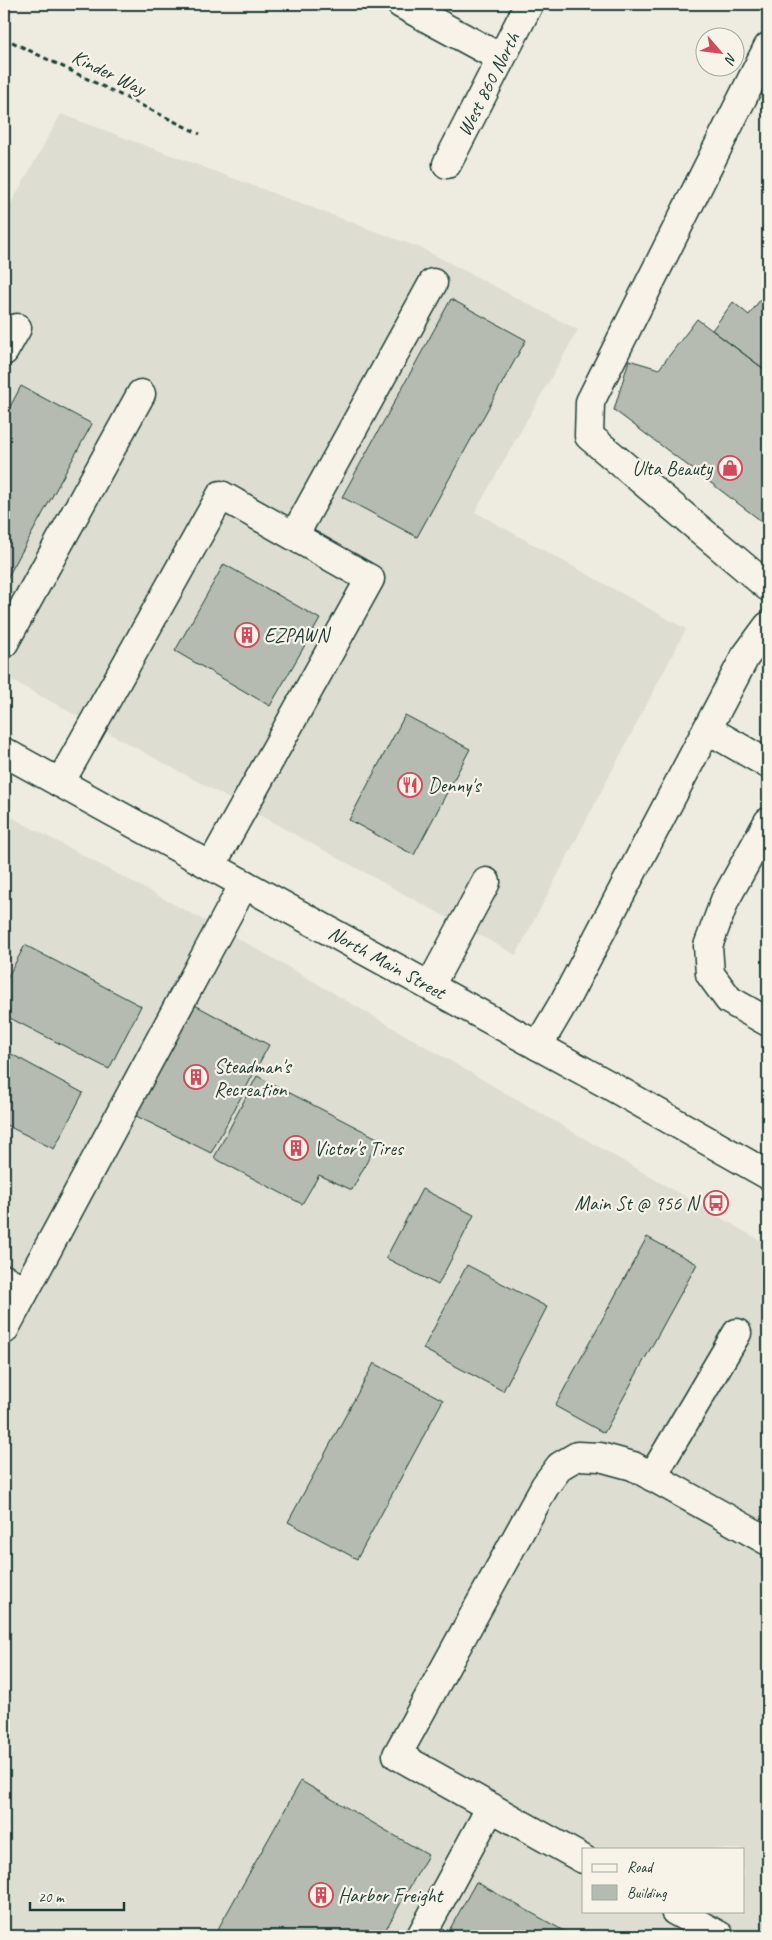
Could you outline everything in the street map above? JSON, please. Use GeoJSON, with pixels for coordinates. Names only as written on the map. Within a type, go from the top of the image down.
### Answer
{"type":"FeatureCollection","features":[{"type":"Feature","properties":{"kind":"main road"},"geometry":{"type":"LineString","coordinates":[[401,4],[501,58]]}},
{"type":"Feature","properties":{"kind":"main road","name":"West 860 North"},"geometry":{"type":"LineString","coordinates":[[447,164],[529,4]]}},
{"type":"Feature","properties":{"kind":"main road"},"geometry":{"type":"LineString","coordinates":[[768,47],[590,402],[589,436],[768,587]]}},
{"type":"Feature","properties":{"kind":"main road"},"geometry":{"type":"LineString","coordinates":[[294,536],[434,283]]}},
{"type":"Feature","properties":{"kind":"main road"},"geometry":{"type":"LineString","coordinates":[[4,643],[12,609],[141,394]]}},
{"type":"Feature","properties":{"kind":"main road"},"geometry":{"type":"LineString","coordinates":[[60,783],[221,495],[370,579],[211,866]]}},
{"type":"Feature","properties":{"kind":"main road"},"geometry":{"type":"LineString","coordinates":[[538,1046],[565,1000],[745,657],[768,626]]}},
{"type":"Feature","properties":{"kind":"main road"},"geometry":{"type":"LineString","coordinates":[[707,729],[768,764]]}},
{"type":"Feature","properties":{"kind":"main road","name":"North Main Street"},"geometry":{"type":"LineString","coordinates":[[4,752],[430,986],[768,1175]]}},
{"type":"Feature","properties":{"kind":"main road"},"geometry":{"type":"LineString","coordinates":[[768,822],[725,900],[708,946],[710,974],[729,1000],[768,1022]]}},
{"type":"Feature","properties":{"kind":"main road"},"geometry":{"type":"LineString","coordinates":[[430,986],[486,882]]}},
{"type":"Feature","properties":{"kind":"main road"},"geometry":{"type":"LineString","coordinates":[[4,1330],[14,1285],[244,884]]}},
{"type":"Feature","properties":{"kind":"main road"},"geometry":{"type":"LineString","coordinates":[[652,1477],[737,1333]]}},
{"type":"Feature","properties":{"kind":"main road"},"geometry":{"type":"LineString","coordinates":[[582,1858],[397,1755],[545,1486],[560,1466],[577,1456],[600,1456],[633,1466],[768,1541]]}},
{"type":"Feature","properties":{"kind":"main road"},"geometry":{"type":"LineString","coordinates":[[421,1936],[491,1807]]}},
{"type":"Feature","properties":{"kind":"main road"},"geometry":{"type":"LineString","coordinates":[[678,1912],[720,1936]]}},
{"type":"Feature","properties":{"kind":"path","name":"Kinder Way"},"geometry":{"type":"LineString","coordinates":[[4,38],[200,134]]}},
{"type":"Feature","properties":{"kind":"shaded area"},"geometry":{"type":"Polygon","coordinates":[[[61,114],[423,249],[578,330],[475,512],[686,629],[516,955],[4,676],[4,216],[61,114]]]}},
{"type":"Feature","properties":{"kind":"shaded area"},"geometry":{"type":"Polygon","coordinates":[[[4,813],[259,950],[768,1245],[768,1936],[4,1936],[4,813]]]}},
{"type":"Feature","properties":{"kind":"building"},"geometry":{"type":"Polygon","coordinates":[[[768,289],[768,372],[712,330],[733,302],[749,315],[768,289]]]}},
{"type":"Feature","properties":{"kind":"building"},"geometry":{"type":"Polygon","coordinates":[[[451,299],[526,340],[417,537],[342,497],[451,299]]]}},
{"type":"Feature","properties":{"kind":"building","name":"Ulta Beauty"},"geometry":{"type":"Polygon","coordinates":[[[697,319],[768,372],[768,526],[614,410],[629,360],[659,369],[697,319]]]}},
{"type":"Feature","properties":{"kind":"building"},"geometry":{"type":"Polygon","coordinates":[[[21,386],[92,424],[4,584],[4,418],[21,386]]]}},
{"type":"Feature","properties":{"kind":"building","name":"EZPAWN"},"geometry":{"type":"Polygon","coordinates":[[[224,564],[320,619],[270,706],[175,651],[224,564]]]}},
{"type":"Feature","properties":{"kind":"building","name":"Denny's"},"geometry":{"type":"Polygon","coordinates":[[[405,715],[470,749],[414,855],[349,820],[405,715]]]}},
{"type":"Feature","properties":{"kind":"building"},"geometry":{"type":"Polygon","coordinates":[[[25,945],[141,1006],[109,1069],[4,1015],[4,984],[25,945]]]}},
{"type":"Feature","properties":{"kind":"building","name":"Steadman's Recreation"},"geometry":{"type":"Polygon","coordinates":[[[182,998],[269,1045],[211,1153],[122,1109],[182,998]]]}},
{"type":"Feature","properties":{"kind":"building"},"geometry":{"type":"Polygon","coordinates":[[[4,1050],[83,1093],[54,1149],[4,1124],[4,1050]]]}},
{"type":"Feature","properties":{"kind":"building","name":"Victor's Tires"},"geometry":{"type":"Polygon","coordinates":[[[257,1076],[379,1139],[352,1190],[319,1175],[302,1204],[214,1158],[257,1076]]]}},
{"type":"Feature","properties":{"kind":"building"},"geometry":{"type":"Polygon","coordinates":[[[422,1189],[474,1215],[438,1285],[386,1258],[422,1189]]]}},
{"type":"Feature","properties":{"kind":"building"},"geometry":{"type":"Polygon","coordinates":[[[647,1237],[697,1264],[604,1433],[555,1406],[647,1237]]]}},
{"type":"Feature","properties":{"kind":"building"},"geometry":{"type":"Polygon","coordinates":[[[467,1265],[547,1307],[503,1391],[423,1349],[467,1265]]]}},
{"type":"Feature","properties":{"kind":"building"},"geometry":{"type":"Polygon","coordinates":[[[374,1363],[443,1400],[357,1559],[288,1522],[374,1363]]]}},
{"type":"Feature","properties":{"kind":"building","name":"Harbor Freight"},"geometry":{"type":"Polygon","coordinates":[[[301,1781],[428,1855],[382,1936],[214,1936],[301,1781]]]}},
{"type":"Feature","properties":{"kind":"building"},"geometry":{"type":"Polygon","coordinates":[[[476,1882],[573,1936],[446,1936],[476,1882]]]}},
{"type":"Feature","properties":{"kind":"place","name":"Ulta Beauty"},"geometry":{"type":"Point","coordinates":[730,468]}},
{"type":"Feature","properties":{"kind":"place","name":"EZPAWN"},"geometry":{"type":"Point","coordinates":[247,635]}},
{"type":"Feature","properties":{"kind":"place","name":"Denny's"},"geometry":{"type":"Point","coordinates":[410,785]}},
{"type":"Feature","properties":{"kind":"place","name":"Steadman's Recreation"},"geometry":{"type":"Point","coordinates":[196,1077]}},
{"type":"Feature","properties":{"kind":"place","name":"Victor's Tires"},"geometry":{"type":"Point","coordinates":[296,1148]}},
{"type":"Feature","properties":{"kind":"place","name":"Main St @ 956 N"},"geometry":{"type":"Point","coordinates":[716,1203]}},
{"type":"Feature","properties":{"kind":"place","name":"Harbor Freight"},"geometry":{"type":"Point","coordinates":[321,1895]}}]}
